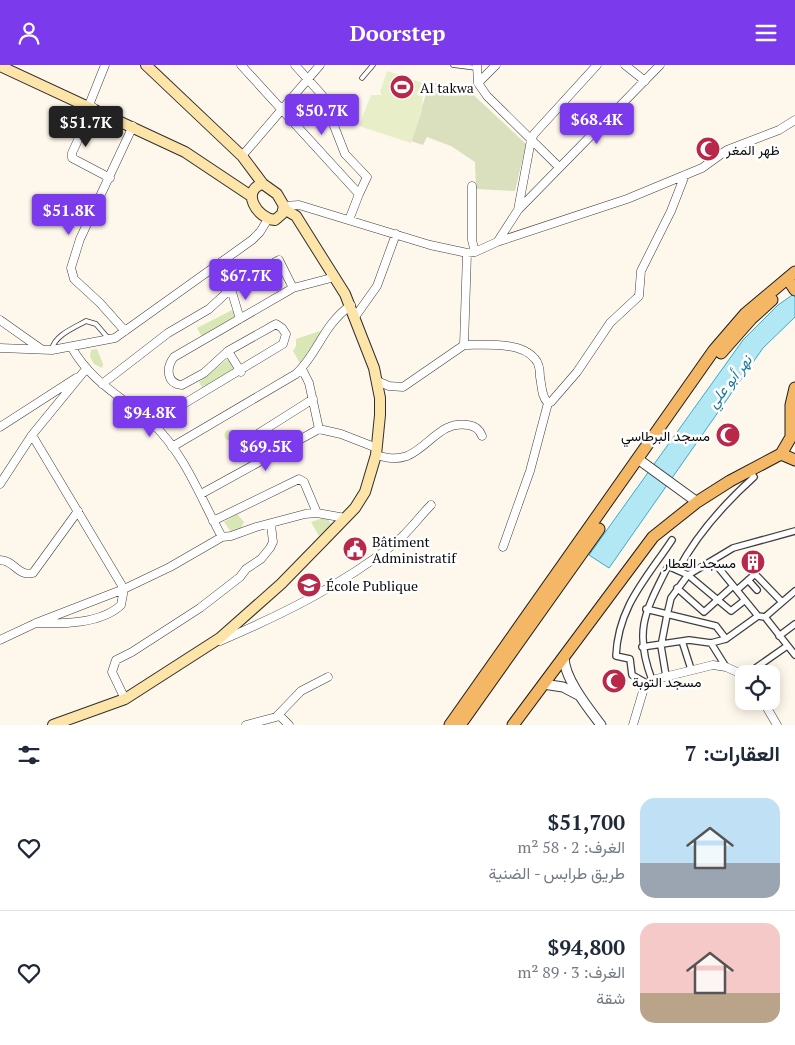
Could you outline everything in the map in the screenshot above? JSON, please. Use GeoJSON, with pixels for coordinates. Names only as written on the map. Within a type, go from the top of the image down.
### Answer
{"type":"FeatureCollection","features":[{"type":"Feature","properties":{"kind":"main road"},"geometry":{"type":"LineString","coordinates":[[54,725],[125,699],[237,625],[355,508],[365,492],[376,451],[380,415],[377,381],[355,317],[335,277],[296,216],[284,207],[277,194],[263,184],[242,155],[146,65]]}},
{"type":"Feature","properties":{"kind":"main road"},"geometry":{"type":"LineString","coordinates":[[0,66],[91,106],[192,156],[251,196],[255,206],[268,219],[278,219],[284,207]]}},
{"type":"Feature","properties":{"kind":"main road"},"geometry":{"type":"LineString","coordinates":[[251,196],[257,186],[263,184]]}},
{"type":"Feature","properties":{"kind":"main road"},"geometry":{"type":"LineString","coordinates":[[450,725],[644,464],[733,327],[758,301],[795,272]]}},
{"type":"Feature","properties":{"kind":"main road"},"geometry":{"type":"LineString","coordinates":[[460,725],[729,344],[751,319],[794,286]]}},
{"type":"Feature","properties":{"kind":"main road"},"geometry":{"type":"LineString","coordinates":[[513,725],[653,537],[697,502],[730,481],[781,454],[794,431],[791,405],[795,388]]}},
{"type":"Feature","properties":{"kind":"main road"},"geometry":{"type":"LineString","coordinates":[[781,454],[795,460]]}},
{"type":"Feature","properties":{"kind":"street"},"geometry":{"type":"LineString","coordinates":[[105,65],[71,155],[76,162],[110,178]]}},
{"type":"Feature","properties":{"kind":"street"},"geometry":{"type":"LineString","coordinates":[[241,65],[358,194]]}},
{"type":"Feature","properties":{"kind":"street"},"geometry":{"type":"LineString","coordinates":[[295,65],[322,95],[334,129],[346,154],[367,177],[358,194],[349,220]]}},
{"type":"Feature","properties":{"kind":"street"},"geometry":{"type":"LineString","coordinates":[[242,155],[320,65]]}},
{"type":"Feature","properties":{"kind":"street"},"geometry":{"type":"LineString","coordinates":[[478,83],[496,65]]}},
{"type":"Feature","properties":{"kind":"street"},"geometry":{"type":"LineString","coordinates":[[518,210],[531,140],[540,126],[597,65]]}},
{"type":"Feature","properties":{"kind":"street"},"geometry":{"type":"LineString","coordinates":[[625,65],[645,81]]}},
{"type":"Feature","properties":{"kind":"street"},"geometry":{"type":"LineString","coordinates":[[497,243],[518,210],[660,65]]}},
{"type":"Feature","properties":{"kind":"street"},"geometry":{"type":"LineString","coordinates":[[477,66],[478,83],[492,102],[559,167]]}},
{"type":"Feature","properties":{"kind":"street"},"geometry":{"type":"LineString","coordinates":[[284,207],[300,205],[396,234],[471,253],[627,199],[702,168],[736,145],[779,129],[795,120]]}},
{"type":"Feature","properties":{"kind":"street"},"geometry":{"type":"LineString","coordinates":[[125,331],[100,303],[74,279],[71,268],[80,239],[133,126]]}},
{"type":"Feature","properties":{"kind":"street"},"geometry":{"type":"LineString","coordinates":[[503,547],[530,471],[548,403],[551,402],[576,372],[610,323],[639,296],[641,271],[671,211],[685,175]]}},
{"type":"Feature","properties":{"kind":"street"},"geometry":{"type":"LineString","coordinates":[[464,345],[472,240],[472,186]]}},
{"type":"Feature","properties":{"kind":"street"},"geometry":{"type":"LineString","coordinates":[[0,349],[52,351],[109,340],[125,331],[252,240],[260,232],[268,219]]}},
{"type":"Feature","properties":{"kind":"street"},"geometry":{"type":"LineString","coordinates":[[355,317],[377,287],[396,234]]}},
{"type":"Feature","properties":{"kind":"street"},"geometry":{"type":"LineString","coordinates":[[102,384],[168,333],[209,309],[236,284],[279,260],[294,288]]}},
{"type":"Feature","properties":{"kind":"street"},"geometry":{"type":"LineString","coordinates":[[152,423],[240,372],[283,344],[286,338],[284,331],[276,325],[228,351],[204,373],[179,385],[171,379],[168,368],[171,360],[294,288],[335,277]]}},
{"type":"Feature","properties":{"kind":"street"},"geometry":{"type":"LineString","coordinates":[[231,289],[240,319]]}},
{"type":"Feature","properties":{"kind":"street"},"geometry":{"type":"LineString","coordinates":[[172,447],[289,379],[302,369],[330,323],[350,305]]}},
{"type":"Feature","properties":{"kind":"street"},"geometry":{"type":"LineString","coordinates":[[0,320],[42,350]]}},
{"type":"Feature","properties":{"kind":"street"},"geometry":{"type":"LineString","coordinates":[[377,381],[389,386],[403,387],[464,345],[503,346],[528,353],[536,359],[543,395],[548,403]]}},
{"type":"Feature","properties":{"kind":"street"},"geometry":{"type":"LineString","coordinates":[[72,348],[86,369],[152,423],[172,447],[201,494],[222,537]]}},
{"type":"Feature","properties":{"kind":"street"},"geometry":{"type":"LineString","coordinates":[[228,351],[240,372]]}},
{"type":"Feature","properties":{"kind":"street"},"geometry":{"type":"LineString","coordinates":[[0,484],[32,435],[86,369]]}},
{"type":"Feature","properties":{"kind":"street"},"geometry":{"type":"LineString","coordinates":[[302,369],[313,399],[319,429]]}},
{"type":"Feature","properties":{"kind":"street"},"geometry":{"type":"LineString","coordinates":[[0,427],[81,376]]}},
{"type":"Feature","properties":{"kind":"street"},"geometry":{"type":"LineString","coordinates":[[189,381],[197,396]]}},
{"type":"Feature","properties":{"kind":"street"},"geometry":{"type":"LineString","coordinates":[[266,459],[256,445],[256,435],[313,399]]}},
{"type":"Feature","properties":{"kind":"street"},"geometry":{"type":"LineString","coordinates":[[201,494],[319,429],[341,434],[394,459],[405,456],[444,429],[456,425],[472,425],[481,432],[482,436]]}},
{"type":"Feature","properties":{"kind":"street"},"geometry":{"type":"LineString","coordinates":[[32,435],[124,589],[120,605],[101,617],[36,623]]}},
{"type":"Feature","properties":{"kind":"street"},"geometry":{"type":"LineString","coordinates":[[644,464],[697,502]]}},
{"type":"Feature","properties":{"kind":"street"},"geometry":{"type":"LineString","coordinates":[[678,570],[691,546],[720,511],[754,477],[750,472]]}},
{"type":"Feature","properties":{"kind":"street"},"geometry":{"type":"LineString","coordinates":[[213,521],[299,479],[304,482],[317,513]]}},
{"type":"Feature","properties":{"kind":"street"},"geometry":{"type":"LineString","coordinates":[[207,646],[326,590],[396,543],[431,505]]}},
{"type":"Feature","properties":{"kind":"street"},"geometry":{"type":"LineString","coordinates":[[0,560],[9,562],[22,573],[33,573],[78,511]]}},
{"type":"Feature","properties":{"kind":"street"},"geometry":{"type":"LineString","coordinates":[[0,640],[36,623],[124,589],[170,567],[222,537],[295,517],[317,513],[345,519]]}},
{"type":"Feature","properties":{"kind":"street"},"geometry":{"type":"LineString","coordinates":[[125,699],[112,672],[116,660],[132,653],[200,608],[240,577],[246,569],[260,559],[270,548],[273,542],[271,525]]}},
{"type":"Feature","properties":{"kind":"street"},"geometry":{"type":"LineString","coordinates":[[666,676],[661,646],[670,598],[688,575],[732,548],[795,531]]}},
{"type":"Feature","properties":{"kind":"street"},"geometry":{"type":"LineString","coordinates":[[650,682],[632,675],[630,659],[616,656],[619,628],[627,606],[672,540]]}},
{"type":"Feature","properties":{"kind":"street"},"geometry":{"type":"LineString","coordinates":[[713,561],[758,616],[765,617],[794,653]]}},
{"type":"Feature","properties":{"kind":"street"},"geometry":{"type":"LineString","coordinates":[[650,682],[642,647],[646,609],[668,565],[688,575],[731,611],[745,600]]}},
{"type":"Feature","properties":{"kind":"street"},"geometry":{"type":"LineString","coordinates":[[677,589],[704,612],[755,574],[782,602]]}},
{"type":"Feature","properties":{"kind":"street"},"geometry":{"type":"LineString","coordinates":[[748,580],[757,590]]}},
{"type":"Feature","properties":{"kind":"street"},"geometry":{"type":"LineString","coordinates":[[765,617],[795,591]]}},
{"type":"Feature","properties":{"kind":"street"},"geometry":{"type":"LineString","coordinates":[[646,609],[683,619],[702,621],[716,626],[726,639]]}},
{"type":"Feature","properties":{"kind":"street"},"geometry":{"type":"LineString","coordinates":[[642,647],[661,646],[689,640],[711,643],[726,639],[758,616]]}},
{"type":"Feature","properties":{"kind":"street"},"geometry":{"type":"LineString","coordinates":[[779,636],[795,624]]}},
{"type":"Feature","properties":{"kind":"street"},"geometry":{"type":"LineString","coordinates":[[682,641],[690,669]]}},
{"type":"Feature","properties":{"kind":"street"},"geometry":{"type":"LineString","coordinates":[[711,643],[726,667]]}},
{"type":"Feature","properties":{"kind":"street"},"geometry":{"type":"LineString","coordinates":[[758,665],[787,646]]}},
{"type":"Feature","properties":{"kind":"street"},"geometry":{"type":"LineString","coordinates":[[564,657],[564,666],[580,696],[601,725]]}},
{"type":"Feature","properties":{"kind":"street"},"geometry":{"type":"LineString","coordinates":[[633,725],[644,688],[650,682],[690,669],[713,665],[735,670]]}},
{"type":"Feature","properties":{"kind":"street"},"geometry":{"type":"LineString","coordinates":[[246,725],[278,716],[289,701],[301,691],[328,677]]}},
{"type":"Feature","properties":{"kind":"street"},"geometry":{"type":"LineString","coordinates":[[543,684],[563,687],[580,696]]}},
{"type":"Feature","properties":{"kind":"street"},"geometry":{"type":"LineString","coordinates":[[768,710],[777,725]]}},
{"type":"Feature","properties":{"kind":"street"},"geometry":{"type":"LineString","coordinates":[[278,716],[289,725]]}},
{"type":"Feature","properties":{"kind":"lane"},"geometry":{"type":"LineString","coordinates":[[362,78],[373,65]]}},
{"type":"Feature","properties":{"kind":"lane"},"geometry":{"type":"LineString","coordinates":[[453,65],[477,66]]}},
{"type":"Feature","properties":{"kind":"lane"},"geometry":{"type":"LineString","coordinates":[[52,351],[54,342],[58,338],[86,321],[96,324],[109,340]]}},
{"type":"Feature","properties":{"kind":"green space"},"geometry":{"type":"Polygon","coordinates":[[[387,71],[423,83],[422,111],[411,143],[359,126],[371,95],[382,95],[380,92],[387,71]]]}},
{"type":"Feature","properties":{"kind":"green space"},"geometry":{"type":"Polygon","coordinates":[[[430,82],[466,88],[526,144],[515,191],[476,189],[475,162],[451,146],[427,137],[423,145],[411,141],[430,82]]]}},
{"type":"Feature","properties":{"kind":"green space"},"geometry":{"type":"Polygon","coordinates":[[[232,310],[237,318],[202,337],[197,328],[232,310]]]}},
{"type":"Feature","properties":{"kind":"green space"},"geometry":{"type":"Polygon","coordinates":[[[323,330],[300,363],[293,351],[296,346],[296,339],[323,330]]]}},
{"type":"Feature","properties":{"kind":"green space"},"geometry":{"type":"Polygon","coordinates":[[[97,349],[103,364],[102,368],[94,364],[90,357],[91,350],[97,349]]]}},
{"type":"Feature","properties":{"kind":"green space"},"geometry":{"type":"Polygon","coordinates":[[[229,358],[237,372],[204,391],[199,382],[229,358]]]}},
{"type":"Feature","properties":{"kind":"green space"},"geometry":{"type":"Polygon","coordinates":[[[230,429],[236,435],[230,441],[224,435],[230,429]]]}},
{"type":"Feature","properties":{"kind":"green space"},"geometry":{"type":"Polygon","coordinates":[[[266,439],[272,440],[279,451],[266,458],[259,446],[266,439]]]}},
{"type":"Feature","properties":{"kind":"green space"},"geometry":{"type":"Polygon","coordinates":[[[237,514],[244,522],[240,530],[231,532],[224,522],[237,514]]]}},
{"type":"Feature","properties":{"kind":"green space"},"geometry":{"type":"Polygon","coordinates":[[[326,517],[332,525],[319,536],[311,522],[326,517]]]}},
{"type":"Feature","properties":{"kind":"water","name":"نهر أبو علي"},"geometry":{"type":"Polygon","coordinates":[[[795,293],[795,317],[763,348],[609,568],[589,555],[743,340],[778,305],[795,293]]]}},
{"type":"Feature","properties":{"kind":"place","name":"Al takwa"},"geometry":{"type":"Point","coordinates":[402,87]}},
{"type":"Feature","properties":{"kind":"place","name":"ظهر المغر"},"geometry":{"type":"Point","coordinates":[708,149]}},
{"type":"Feature","properties":{"kind":"place","name":"مسجد البرطاسي"},"geometry":{"type":"Point","coordinates":[728,435]}},
{"type":"Feature","properties":{"kind":"place","name":"Bâtiment Administratif"},"geometry":{"type":"Point","coordinates":[355,549]}},
{"type":"Feature","properties":{"kind":"place","name":"مسجد العطار"},"geometry":{"type":"Point","coordinates":[753,562]}},
{"type":"Feature","properties":{"kind":"place","name":"École Publique"},"geometry":{"type":"Point","coordinates":[309,585]}},
{"type":"Feature","properties":{"kind":"place","name":"مسجد التوبة"},"geometry":{"type":"Point","coordinates":[614,681]}}]}
